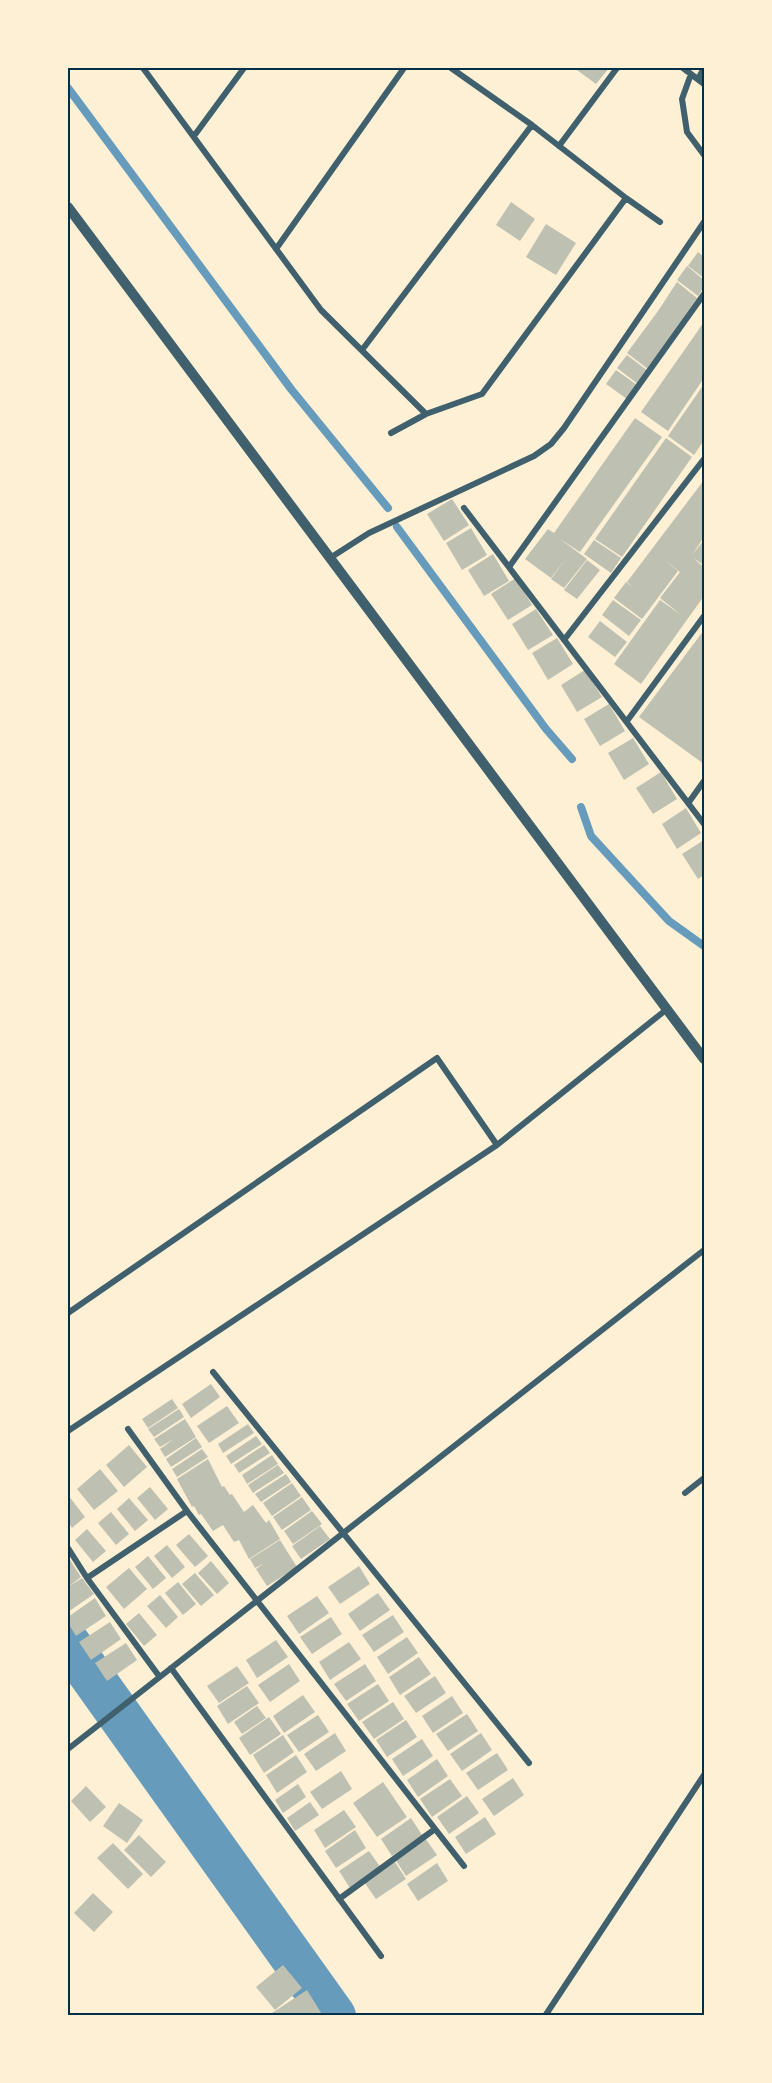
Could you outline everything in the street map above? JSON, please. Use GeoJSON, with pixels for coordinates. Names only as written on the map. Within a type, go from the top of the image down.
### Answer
{"type":"FeatureCollection","features":[{"type":"Feature","properties":{"kind":"street"},"geometry":{"type":"LineString","coordinates":[[143,68],[321,310],[426,414]]}},
{"type":"Feature","properties":{"kind":"street"},"geometry":{"type":"LineString","coordinates":[[194,136],[244,68]]}},
{"type":"Feature","properties":{"kind":"street"},"geometry":{"type":"LineString","coordinates":[[276,249],[404,68]]}},
{"type":"Feature","properties":{"kind":"street"},"geometry":{"type":"LineString","coordinates":[[451,68],[532,125],[660,222]]}},
{"type":"Feature","properties":{"kind":"street"},"geometry":{"type":"LineString","coordinates":[[559,146],[616,68]]}},
{"type":"Feature","properties":{"kind":"street"},"geometry":{"type":"LineString","coordinates":[[683,68],[705,84]]}},
{"type":"Feature","properties":{"kind":"street"},"geometry":{"type":"LineString","coordinates":[[698,79],[704,68]]}},
{"type":"Feature","properties":{"kind":"street"},"geometry":{"type":"LineString","coordinates":[[691,74],[682,99],[687,132],[705,155]]}},
{"type":"Feature","properties":{"kind":"street"},"geometry":{"type":"LineString","coordinates":[[362,350],[532,125]]}},
{"type":"Feature","properties":{"kind":"street"},"geometry":{"type":"LineString","coordinates":[[391,433],[426,414],[465,402],[482,394],[489,387],[626,198]]}},
{"type":"Feature","properties":{"kind":"street"},"geometry":{"type":"LineString","coordinates":[[68,207],[705,1059]]}},
{"type":"Feature","properties":{"kind":"street"},"geometry":{"type":"LineString","coordinates":[[330,558],[369,533],[534,456],[551,444],[705,222]]}},
{"type":"Feature","properties":{"kind":"street"},"geometry":{"type":"LineString","coordinates":[[509,567],[705,294]]}},
{"type":"Feature","properties":{"kind":"street"},"geometry":{"type":"LineString","coordinates":[[564,640],[705,459]]}},
{"type":"Feature","properties":{"kind":"street"},"geometry":{"type":"LineString","coordinates":[[464,508],[705,824]]}},
{"type":"Feature","properties":{"kind":"street"},"geometry":{"type":"LineString","coordinates":[[627,721],[705,616]]}},
{"type":"Feature","properties":{"kind":"street"},"geometry":{"type":"LineString","coordinates":[[688,802],[705,781]]}},
{"type":"Feature","properties":{"kind":"street"},"geometry":{"type":"LineString","coordinates":[[68,1431],[497,1145],[667,1010]]}},
{"type":"Feature","properties":{"kind":"street"},"geometry":{"type":"LineString","coordinates":[[68,1313],[437,1058],[497,1145]]}},
{"type":"Feature","properties":{"kind":"street"},"geometry":{"type":"LineString","coordinates":[[68,1749],[705,1250]]}},
{"type":"Feature","properties":{"kind":"street"},"geometry":{"type":"LineString","coordinates":[[213,1372],[529,1763]]}},
{"type":"Feature","properties":{"kind":"street"},"geometry":{"type":"LineString","coordinates":[[128,1429],[187,1511],[464,1866]]}},
{"type":"Feature","properties":{"kind":"street"},"geometry":{"type":"LineString","coordinates":[[685,1493],[705,1478]]}},
{"type":"Feature","properties":{"kind":"street"},"geometry":{"type":"LineString","coordinates":[[87,1578],[187,1511]]}},
{"type":"Feature","properties":{"kind":"street"},"geometry":{"type":"LineString","coordinates":[[68,1548],[87,1578],[159,1676]]}},
{"type":"Feature","properties":{"kind":"street"},"geometry":{"type":"LineString","coordinates":[[171,1668],[381,1956]]}},
{"type":"Feature","properties":{"kind":"street"},"geometry":{"type":"LineString","coordinates":[[545,2016],[705,1775]]}},
{"type":"Feature","properties":{"kind":"street"},"geometry":{"type":"LineString","coordinates":[[339,1899],[435,1829]]}},
{"type":"Feature","properties":{"kind":"building"},"geometry":{"type":"Polygon","coordinates":[[[579,68],[609,68],[596,84],[577,70],[579,68]]]}},
{"type":"Feature","properties":{"kind":"building"},"geometry":{"type":"Polygon","coordinates":[[[511,202],[535,219],[520,241],[496,225],[511,202]]]}},
{"type":"Feature","properties":{"kind":"building"},"geometry":{"type":"Polygon","coordinates":[[[546,224],[576,243],[556,275],[526,257],[546,224]]]}},
{"type":"Feature","properties":{"kind":"building"},"geometry":{"type":"Polygon","coordinates":[[[698,252],[704,257],[704,278],[688,266],[698,252]]]}},
{"type":"Feature","properties":{"kind":"building"},"geometry":{"type":"Polygon","coordinates":[[[687,266],[704,280],[704,287],[698,296],[677,280],[687,266]]]}},
{"type":"Feature","properties":{"kind":"building"},"geometry":{"type":"Polygon","coordinates":[[[677,282],[697,298],[648,369],[627,353],[677,282]]]}},
{"type":"Feature","properties":{"kind":"building"},"geometry":{"type":"Polygon","coordinates":[[[704,322],[704,378],[668,431],[641,412],[704,322]]]}},
{"type":"Feature","properties":{"kind":"building"},"geometry":{"type":"Polygon","coordinates":[[[627,355],[648,371],[638,384],[617,368],[627,355]]]}},
{"type":"Feature","properties":{"kind":"building"},"geometry":{"type":"Polygon","coordinates":[[[616,370],[637,385],[627,399],[606,384],[616,370]]]}},
{"type":"Feature","properties":{"kind":"building"},"geometry":{"type":"Polygon","coordinates":[[[704,384],[704,440],[694,455],[668,436],[704,384]]]}},
{"type":"Feature","properties":{"kind":"building"},"geometry":{"type":"Polygon","coordinates":[[[635,418],[662,437],[580,552],[560,539],[587,559],[564,588],[551,579],[567,557],[551,578],[525,559],[548,529],[554,533],[635,418]]]}},
{"type":"Feature","properties":{"kind":"building"},"geometry":{"type":"Polygon","coordinates":[[[666,438],[692,457],[622,557],[595,539],[666,438]]]}},
{"type":"Feature","properties":{"kind":"building"},"geometry":{"type":"Polygon","coordinates":[[[704,480],[704,537],[692,555],[704,540],[704,565],[693,558],[704,567],[704,596],[641,684],[614,664],[660,600],[681,615],[660,598],[680,572],[662,558],[678,571],[642,619],[614,598],[626,582],[634,588],[627,582],[704,480]]]}},
{"type":"Feature","properties":{"kind":"building"},"geometry":{"type":"Polygon","coordinates":[[[452,499],[469,525],[444,541],[427,514],[452,499]]]}},
{"type":"Feature","properties":{"kind":"building"},"geometry":{"type":"Polygon","coordinates":[[[471,528],[487,555],[462,570],[446,543],[471,528]]]}},
{"type":"Feature","properties":{"kind":"building"},"geometry":{"type":"Polygon","coordinates":[[[594,540],[621,558],[611,573],[584,554],[594,540]]]}},
{"type":"Feature","properties":{"kind":"building"},"geometry":{"type":"Polygon","coordinates":[[[493,554],[509,581],[484,596],[468,570],[493,554]]]}},
{"type":"Feature","properties":{"kind":"building"},"geometry":{"type":"Polygon","coordinates":[[[587,560],[600,570],[577,599],[564,590],[587,560]]]}},
{"type":"Feature","properties":{"kind":"building"},"geometry":{"type":"Polygon","coordinates":[[[516,578],[532,605],[508,620],[491,594],[516,578]]]}},
{"type":"Feature","properties":{"kind":"building"},"geometry":{"type":"Polygon","coordinates":[[[613,600],[641,620],[629,636],[602,615],[613,600]]]}},
{"type":"Feature","properties":{"kind":"building"},"geometry":{"type":"Polygon","coordinates":[[[536,609],[553,635],[528,650],[512,624],[536,609]]]}},
{"type":"Feature","properties":{"kind":"building"},"geometry":{"type":"Polygon","coordinates":[[[600,621],[627,642],[615,657],[588,637],[600,621]]]}},
{"type":"Feature","properties":{"kind":"building"},"geometry":{"type":"Polygon","coordinates":[[[704,630],[704,764],[639,717],[704,630]]]}},
{"type":"Feature","properties":{"kind":"building"},"geometry":{"type":"Polygon","coordinates":[[[557,638],[573,664],[548,680],[532,653],[557,638]]]}},
{"type":"Feature","properties":{"kind":"building"},"geometry":{"type":"Polygon","coordinates":[[[585,670],[602,697],[577,712],[561,685],[585,670]]]}},
{"type":"Feature","properties":{"kind":"building"},"geometry":{"type":"Polygon","coordinates":[[[609,704],[625,731],[600,746],[584,719],[609,704]]]}},
{"type":"Feature","properties":{"kind":"building"},"geometry":{"type":"Polygon","coordinates":[[[633,738],[649,764],[624,780],[608,753],[633,738]]]}},
{"type":"Feature","properties":{"kind":"building"},"geometry":{"type":"Polygon","coordinates":[[[661,772],[677,799],[653,814],[636,788],[661,772]]]}},
{"type":"Feature","properties":{"kind":"building"},"geometry":{"type":"Polygon","coordinates":[[[686,808],[701,833],[677,849],[662,824],[686,808]]]}},
{"type":"Feature","properties":{"kind":"building"},"geometry":{"type":"Polygon","coordinates":[[[704,840],[704,875],[698,879],[682,854],[704,840]]]}},
{"type":"Feature","properties":{"kind":"building"},"geometry":{"type":"Polygon","coordinates":[[[211,1384],[220,1397],[191,1418],[182,1404],[211,1384]]]}},
{"type":"Feature","properties":{"kind":"building"},"geometry":{"type":"Polygon","coordinates":[[[172,1399],[178,1408],[148,1428],[142,1419],[172,1399]]]}},
{"type":"Feature","properties":{"kind":"building"},"geometry":{"type":"Polygon","coordinates":[[[227,1406],[239,1423],[209,1443],[197,1426],[227,1406]]]}},
{"type":"Feature","properties":{"kind":"building"},"geometry":{"type":"Polygon","coordinates":[[[179,1409],[184,1417],[154,1437],[148,1429],[179,1409]]]}},
{"type":"Feature","properties":{"kind":"building"},"geometry":{"type":"Polygon","coordinates":[[[185,1419],[196,1437],[165,1457],[160,1449],[174,1439],[160,1447],[154,1439],[185,1419]]]}},
{"type":"Feature","properties":{"kind":"building"},"geometry":{"type":"Polygon","coordinates":[[[248,1424],[254,1433],[223,1453],[218,1444],[248,1424]]]}},
{"type":"Feature","properties":{"kind":"building"},"geometry":{"type":"Polygon","coordinates":[[[256,1436],[262,1444],[231,1464],[226,1456],[256,1436]]]}},
{"type":"Feature","properties":{"kind":"building"},"geometry":{"type":"Polygon","coordinates":[[[196,1438],[202,1447],[171,1467],[166,1459],[196,1438]]]}},
{"type":"Feature","properties":{"kind":"building"},"geometry":{"type":"Polygon","coordinates":[[[129,1445],[147,1467],[124,1487],[106,1465],[129,1445]]]}},
{"type":"Feature","properties":{"kind":"building"},"geometry":{"type":"Polygon","coordinates":[[[264,1445],[270,1453],[239,1473],[234,1465],[264,1445]]]}},
{"type":"Feature","properties":{"kind":"building"},"geometry":{"type":"Polygon","coordinates":[[[202,1449],[208,1457],[177,1477],[172,1469],[202,1449]]]}},
{"type":"Feature","properties":{"kind":"building"},"geometry":{"type":"Polygon","coordinates":[[[272,1455],[278,1464],[247,1484],[242,1475],[272,1455]]]}},
{"type":"Feature","properties":{"kind":"building"},"geometry":{"type":"Polygon","coordinates":[[[208,1459],[222,1487],[224,1486],[230,1495],[232,1494],[244,1512],[253,1505],[266,1523],[269,1520],[280,1539],[249,1559],[239,1540],[234,1542],[223,1525],[213,1531],[194,1506],[192,1507],[177,1479],[208,1459]]]}},
{"type":"Feature","properties":{"kind":"building"},"geometry":{"type":"Polygon","coordinates":[[[278,1465],[284,1473],[253,1493],[248,1485],[278,1465]]]}},
{"type":"Feature","properties":{"kind":"building"},"geometry":{"type":"Polygon","coordinates":[[[100,1469],[118,1491],[94,1510],[77,1489],[100,1469]]]}},
{"type":"Feature","properties":{"kind":"building"},"geometry":{"type":"Polygon","coordinates":[[[286,1474],[291,1482],[261,1502],[255,1494],[286,1474]]]}},
{"type":"Feature","properties":{"kind":"building"},"geometry":{"type":"Polygon","coordinates":[[[292,1483],[301,1496],[272,1516],[263,1503],[292,1483]]]}},
{"type":"Feature","properties":{"kind":"building"},"geometry":{"type":"Polygon","coordinates":[[[150,1487],[168,1509],[155,1520],[137,1498],[150,1487]]]}},
{"type":"Feature","properties":{"kind":"building"},"geometry":{"type":"Polygon","coordinates":[[[68,1495],[85,1517],[72,1528],[68,1522],[68,1495]]]}},
{"type":"Feature","properties":{"kind":"building"},"geometry":{"type":"Polygon","coordinates":[[[302,1497],[311,1510],[282,1530],[273,1517],[302,1497]]]}},
{"type":"Feature","properties":{"kind":"building"},"geometry":{"type":"Polygon","coordinates":[[[129,1498],[148,1520],[135,1531],[117,1509],[129,1498]]]}},
{"type":"Feature","properties":{"kind":"building"},"geometry":{"type":"Polygon","coordinates":[[[312,1511],[322,1524],[293,1544],[284,1531],[312,1511]]]}},
{"type":"Feature","properties":{"kind":"building"},"geometry":{"type":"Polygon","coordinates":[[[111,1512],[129,1534],[116,1545],[98,1523],[111,1512]]]}},
{"type":"Feature","properties":{"kind":"building"},"geometry":{"type":"Polygon","coordinates":[[[320,1526],[330,1539],[301,1559],[292,1546],[320,1526]]]}},
{"type":"Feature","properties":{"kind":"building"},"geometry":{"type":"Polygon","coordinates":[[[87,1529],[106,1551],[93,1562],[75,1540],[87,1529]]]}},
{"type":"Feature","properties":{"kind":"building"},"geometry":{"type":"Polygon","coordinates":[[[189,1534],[208,1556],[195,1567],[176,1545],[189,1534]]]}},
{"type":"Feature","properties":{"kind":"building"},"geometry":{"type":"Polygon","coordinates":[[[280,1540],[297,1567],[267,1586],[256,1569],[263,1564],[255,1568],[250,1559],[280,1540]]]}},
{"type":"Feature","properties":{"kind":"building"},"geometry":{"type":"Polygon","coordinates":[[[167,1545],[185,1567],[172,1578],[154,1556],[167,1545]]]}},
{"type":"Feature","properties":{"kind":"building"},"geometry":{"type":"Polygon","coordinates":[[[148,1556],[166,1578],[153,1589],[135,1567],[148,1556]]]}},
{"type":"Feature","properties":{"kind":"building"},"geometry":{"type":"Polygon","coordinates":[[[70,1560],[81,1577],[68,1587],[68,1562],[70,1560]]]}},
{"type":"Feature","properties":{"kind":"building"},"geometry":{"type":"Polygon","coordinates":[[[211,1561],[229,1583],[217,1594],[198,1573],[211,1561]]]}},
{"type":"Feature","properties":{"kind":"building"},"geometry":{"type":"Polygon","coordinates":[[[359,1566],[370,1584],[340,1604],[328,1587],[359,1566]]]}},
{"type":"Feature","properties":{"kind":"building"},"geometry":{"type":"Polygon","coordinates":[[[129,1568],[147,1589],[124,1609],[106,1587],[129,1568]]]}},
{"type":"Feature","properties":{"kind":"building"},"geometry":{"type":"Polygon","coordinates":[[[195,1573],[214,1595],[201,1606],[182,1584],[195,1573]]]}},
{"type":"Feature","properties":{"kind":"building"},"geometry":{"type":"Polygon","coordinates":[[[82,1578],[94,1594],[68,1612],[68,1587],[82,1578]]]}},
{"type":"Feature","properties":{"kind":"building"},"geometry":{"type":"Polygon","coordinates":[[[178,1582],[196,1604],[183,1615],[165,1593],[178,1582]]]}},
{"type":"Feature","properties":{"kind":"building"},"geometry":{"type":"Polygon","coordinates":[[[378,1593],[390,1610],[360,1631],[348,1614],[378,1593]]]}},
{"type":"Feature","properties":{"kind":"building"},"geometry":{"type":"Polygon","coordinates":[[[160,1595],[178,1617],[166,1628],[147,1606],[160,1595]]]}},
{"type":"Feature","properties":{"kind":"building"},"geometry":{"type":"Polygon","coordinates":[[[317,1596],[329,1613],[299,1634],[287,1616],[317,1596]]]}},
{"type":"Feature","properties":{"kind":"building"},"geometry":{"type":"Polygon","coordinates":[[[95,1598],[106,1616],[76,1636],[68,1623],[68,1617],[95,1598]]]}},
{"type":"Feature","properties":{"kind":"building"},"geometry":{"type":"Polygon","coordinates":[[[139,1613],[157,1635],[144,1646],[126,1624],[139,1613]]]}},
{"type":"Feature","properties":{"kind":"building"},"geometry":{"type":"Polygon","coordinates":[[[393,1615],[404,1632],[374,1652],[362,1635],[393,1615]]]}},
{"type":"Feature","properties":{"kind":"building"},"geometry":{"type":"Polygon","coordinates":[[[331,1617],[342,1634],[312,1654],[300,1637],[331,1617]]]}},
{"type":"Feature","properties":{"kind":"building"},"geometry":{"type":"Polygon","coordinates":[[[110,1622],[121,1639],[91,1660],[79,1642],[110,1622]]]}},
{"type":"Feature","properties":{"kind":"building"},"geometry":{"type":"Polygon","coordinates":[[[407,1637],[418,1653],[388,1674],[377,1657],[407,1637]]]}},
{"type":"Feature","properties":{"kind":"building"},"geometry":{"type":"Polygon","coordinates":[[[276,1640],[288,1657],[257,1678],[246,1660],[276,1640]]]}},
{"type":"Feature","properties":{"kind":"building"},"geometry":{"type":"Polygon","coordinates":[[[349,1642],[361,1659],[330,1680],[319,1662],[349,1642]]]}},
{"type":"Feature","properties":{"kind":"building"},"geometry":{"type":"Polygon","coordinates":[[[126,1643],[137,1660],[107,1681],[95,1663],[126,1643]]]}},
{"type":"Feature","properties":{"kind":"building"},"geometry":{"type":"Polygon","coordinates":[[[419,1657],[431,1674],[400,1695],[389,1677],[419,1657]]]}},
{"type":"Feature","properties":{"kind":"building"},"geometry":{"type":"Polygon","coordinates":[[[289,1664],[300,1681],[270,1702],[258,1685],[289,1664]]]}},
{"type":"Feature","properties":{"kind":"building"},"geometry":{"type":"Polygon","coordinates":[[[365,1664],[376,1681],[346,1701],[334,1684],[365,1664]]]}},
{"type":"Feature","properties":{"kind":"building"},"geometry":{"type":"Polygon","coordinates":[[[237,1666],[249,1683],[219,1703],[207,1686],[237,1666]]]}},
{"type":"Feature","properties":{"kind":"building"},"geometry":{"type":"Polygon","coordinates":[[[435,1676],[446,1693],[416,1713],[404,1696],[435,1676]]]}},
{"type":"Feature","properties":{"kind":"building"},"geometry":{"type":"Polygon","coordinates":[[[378,1684],[389,1701],[359,1721],[347,1704],[378,1684]]]}},
{"type":"Feature","properties":{"kind":"building"},"geometry":{"type":"Polygon","coordinates":[[[247,1686],[259,1703],[228,1724],[217,1706],[247,1686]]]}},
{"type":"Feature","properties":{"kind":"building"},"geometry":{"type":"Polygon","coordinates":[[[303,1695],[315,1712],[284,1733],[273,1716],[303,1695]]]}},
{"type":"Feature","properties":{"kind":"building"},"geometry":{"type":"Polygon","coordinates":[[[452,1696],[463,1713],[433,1733],[422,1716],[452,1696]]]}},
{"type":"Feature","properties":{"kind":"building"},"geometry":{"type":"Polygon","coordinates":[[[393,1702],[404,1719],[374,1739],[362,1722],[393,1702]]]}},
{"type":"Feature","properties":{"kind":"building"},"geometry":{"type":"Polygon","coordinates":[[[257,1706],[266,1718],[242,1734],[234,1722],[257,1706]]]}},
{"type":"Feature","properties":{"kind":"building"},"geometry":{"type":"Polygon","coordinates":[[[467,1714],[478,1731],[448,1751],[436,1734],[467,1714]]]}},
{"type":"Feature","properties":{"kind":"building"},"geometry":{"type":"Polygon","coordinates":[[[318,1715],[329,1732],[299,1752],[287,1735],[318,1715]]]}},
{"type":"Feature","properties":{"kind":"building"},"geometry":{"type":"Polygon","coordinates":[[[269,1717],[281,1734],[250,1755],[239,1738],[269,1717]]]}},
{"type":"Feature","properties":{"kind":"building"},"geometry":{"type":"Polygon","coordinates":[[[406,1720],[417,1737],[387,1757],[376,1740],[406,1720]]]}},
{"type":"Feature","properties":{"kind":"building"},"geometry":{"type":"Polygon","coordinates":[[[335,1733],[346,1751],[316,1771],[304,1754],[335,1733]]]}},
{"type":"Feature","properties":{"kind":"building"},"geometry":{"type":"Polygon","coordinates":[[[481,1733],[492,1750],[462,1771],[450,1754],[481,1733]]]}},
{"type":"Feature","properties":{"kind":"building"},"geometry":{"type":"Polygon","coordinates":[[[283,1735],[294,1752],[264,1773],[253,1755],[283,1735]]]}},
{"type":"Feature","properties":{"kind":"building"},"geometry":{"type":"Polygon","coordinates":[[[422,1739],[433,1756],[403,1776],[392,1759],[422,1739]]]}},
{"type":"Feature","properties":{"kind":"building"},"geometry":{"type":"Polygon","coordinates":[[[497,1753],[508,1770],[478,1790],[466,1773],[497,1753]]]}},
{"type":"Feature","properties":{"kind":"building"},"geometry":{"type":"Polygon","coordinates":[[[296,1755],[307,1772],[277,1793],[266,1775],[296,1755]]]}},
{"type":"Feature","properties":{"kind":"building"},"geometry":{"type":"Polygon","coordinates":[[[437,1759],[448,1776],[418,1797],[407,1780],[437,1759]]]}},
{"type":"Feature","properties":{"kind":"building"},"geometry":{"type":"Polygon","coordinates":[[[341,1771],[352,1789],[322,1809],[310,1792],[341,1771]]]}},
{"type":"Feature","properties":{"kind":"building"},"geometry":{"type":"Polygon","coordinates":[[[513,1778],[524,1795],[494,1816],[482,1799],[513,1778]]]}},
{"type":"Feature","properties":{"kind":"building"},"geometry":{"type":"Polygon","coordinates":[[[450,1779],[462,1796],[432,1817],[420,1799],[450,1779]]]}},
{"type":"Feature","properties":{"kind":"building"},"geometry":{"type":"Polygon","coordinates":[[[383,1782],[407,1817],[377,1837],[353,1803],[383,1782]]]}},
{"type":"Feature","properties":{"kind":"building"},"geometry":{"type":"Polygon","coordinates":[[[298,1784],[306,1797],[283,1813],[275,1800],[298,1784]]]}},
{"type":"Feature","properties":{"kind":"building"},"geometry":{"type":"Polygon","coordinates":[[[86,1786],[106,1807],[90,1822],[71,1801],[86,1786]]]}},
{"type":"Feature","properties":{"kind":"building"},"geometry":{"type":"Polygon","coordinates":[[[467,1796],[479,1813],[449,1834],[437,1817],[467,1796]]]}},
{"type":"Feature","properties":{"kind":"building"},"geometry":{"type":"Polygon","coordinates":[[[310,1802],[319,1815],[295,1831],[287,1818],[310,1802]]]}},
{"type":"Feature","properties":{"kind":"building"},"geometry":{"type":"Polygon","coordinates":[[[119,1803],[143,1820],[127,1843],[103,1826],[119,1803]]]}},
{"type":"Feature","properties":{"kind":"building"},"geometry":{"type":"Polygon","coordinates":[[[344,1810],[356,1827],[325,1848],[314,1830],[344,1810]]]}},
{"type":"Feature","properties":{"kind":"building"},"geometry":{"type":"Polygon","coordinates":[[[485,1817],[496,1834],[466,1854],[455,1837],[485,1817]]]}},
{"type":"Feature","properties":{"kind":"building"},"geometry":{"type":"Polygon","coordinates":[[[411,1818],[422,1835],[392,1856],[381,1839],[411,1818]]]}},
{"type":"Feature","properties":{"kind":"building"},"geometry":{"type":"Polygon","coordinates":[[[355,1830],[366,1848],[336,1868],[325,1851],[355,1830]]]}},
{"type":"Feature","properties":{"kind":"building"},"geometry":{"type":"Polygon","coordinates":[[[139,1835],[166,1862],[151,1877],[124,1850],[139,1835]]]}},
{"type":"Feature","properties":{"kind":"building"},"geometry":{"type":"Polygon","coordinates":[[[425,1838],[437,1855],[406,1876],[395,1859],[425,1838]]]}},
{"type":"Feature","properties":{"kind":"building"},"geometry":{"type":"Polygon","coordinates":[[[113,1843],[143,1874],[128,1889],[97,1858],[113,1843]]]}},
{"type":"Feature","properties":{"kind":"building"},"geometry":{"type":"Polygon","coordinates":[[[369,1851],[381,1868],[350,1888],[339,1871],[369,1851]]]}},
{"type":"Feature","properties":{"kind":"building"},"geometry":{"type":"Polygon","coordinates":[[[395,1862],[406,1879],[376,1899],[364,1882],[395,1862]]]}},
{"type":"Feature","properties":{"kind":"building"},"geometry":{"type":"Polygon","coordinates":[[[437,1863],[448,1881],[418,1901],[407,1884],[437,1863]]]}},
{"type":"Feature","properties":{"kind":"building"},"geometry":{"type":"Polygon","coordinates":[[[93,1893],[113,1912],[94,1932],[74,1913],[93,1893]]]}},
{"type":"Feature","properties":{"kind":"building"},"geometry":{"type":"Polygon","coordinates":[[[283,1965],[302,1988],[275,2010],[256,1987],[283,1965]]]}},
{"type":"Feature","properties":{"kind":"building"},"geometry":{"type":"Polygon","coordinates":[[[307,1990],[323,2016],[274,2016],[272,2013],[307,1990]]]}},
{"type":"Feature","properties":{"kind":"waterway"},"geometry":{"type":"LineString","coordinates":[[68,88],[291,389],[388,508]]}},
{"type":"Feature","properties":{"kind":"waterway"},"geometry":{"type":"LineString","coordinates":[[397,527],[546,729],[572,759]]}},
{"type":"Feature","properties":{"kind":"waterway"},"geometry":{"type":"LineString","coordinates":[[581,807],[591,836],[669,921],[704,946]]}},
{"type":"Feature","properties":{"kind":"waterway"},"geometry":{"type":"LineString","coordinates":[[68,1643],[334,2016]]}}]}
